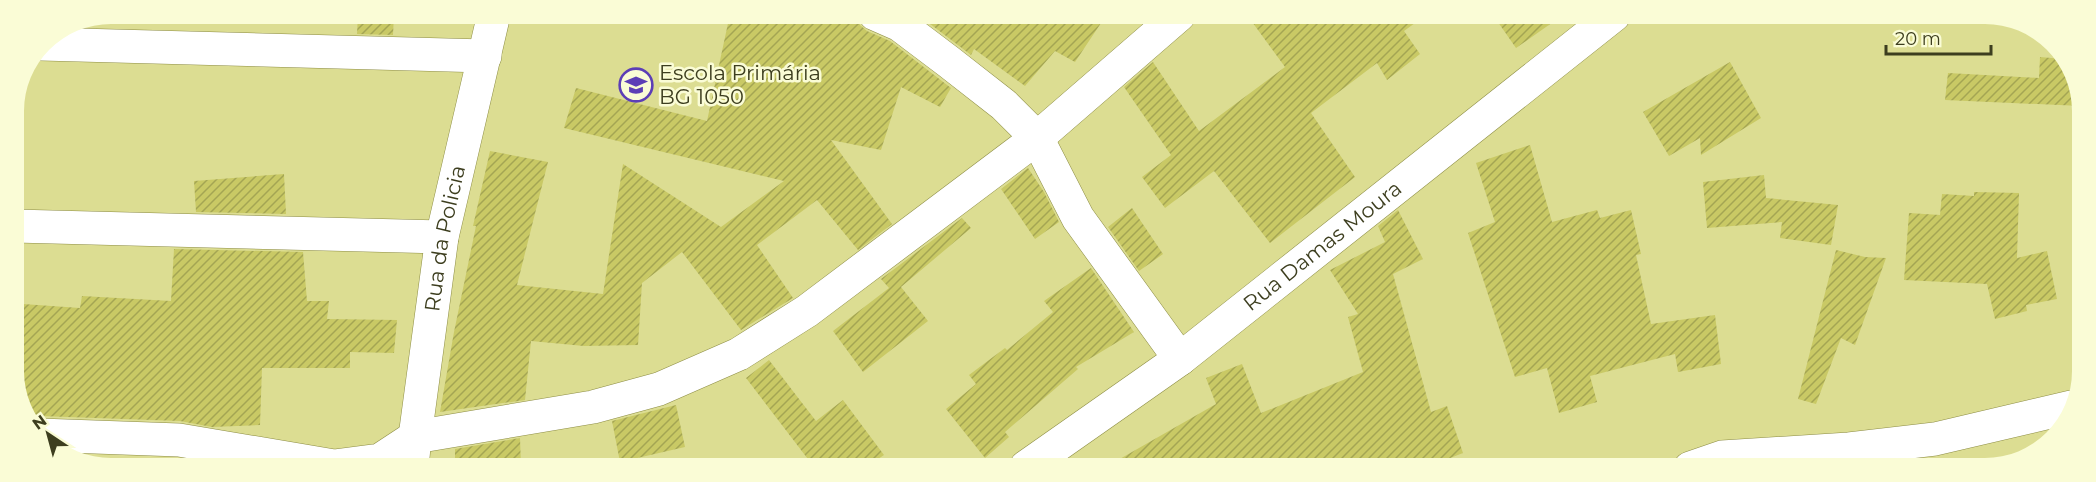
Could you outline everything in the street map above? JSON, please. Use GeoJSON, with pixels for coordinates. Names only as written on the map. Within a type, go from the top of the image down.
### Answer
{"type":"FeatureCollection","features":[{"type":"Feature","properties":{"kind":"street","name":"Rua da Policia"},"geometry":{"type":"LineString","coordinates":[[413,452],[442,237],[492,24]]}},
{"type":"Feature","properties":{"kind":"street"},"geometry":{"type":"LineString","coordinates":[[898,24],[1004,105],[1037,138],[1078,218],[1180,359]]}},
{"type":"Feature","properties":{"kind":"street"},"geometry":{"type":"LineString","coordinates":[[388,458],[659,389],[739,354],[807,311],[1037,138],[1169,24]]}},
{"type":"Feature","properties":{"kind":"street","name":"Rua Damas Moura"},"geometry":{"type":"LineString","coordinates":[[1040,458],[1180,359],[1603,24]]}},
{"type":"Feature","properties":{"kind":"street"},"geometry":{"type":"LineString","coordinates":[[54,45],[485,56]]}},
{"type":"Feature","properties":{"kind":"street"},"geometry":{"type":"LineString","coordinates":[[24,226],[442,237]]}},
{"type":"Feature","properties":{"kind":"street"},"geometry":{"type":"LineString","coordinates":[[1719,458],[1850,449],[1935,439],[2063,408]]}},
{"type":"Feature","properties":{"kind":"street"},"geometry":{"type":"LineString","coordinates":[[52,435],[179,440],[286,458]]}},
{"type":"Feature","properties":{"kind":"building"},"geometry":{"type":"Polygon","coordinates":[[[358,24],[394,24],[393,35],[357,34],[358,24]]]}},
{"type":"Feature","properties":{"kind":"building"},"geometry":{"type":"Polygon","coordinates":[[[728,24],[860,24],[867,31],[890,41],[951,88],[940,107],[901,87],[881,150],[831,140],[892,224],[858,250],[817,200],[757,245],[793,298],[741,330],[682,252],[642,283],[638,345],[584,346],[531,341],[525,400],[440,412],[476,226],[473,226],[490,151],[548,162],[517,285],[603,294],[623,164],[721,227],[784,181],[564,128],[576,88],[707,121],[728,24]]]}},
{"type":"Feature","properties":{"kind":"building"},"geometry":{"type":"Polygon","coordinates":[[[930,24],[1100,24],[1075,62],[1055,51],[1025,86],[974,49],[971,55],[930,24]]]}},
{"type":"Feature","properties":{"kind":"building"},"geometry":{"type":"Polygon","coordinates":[[[1254,24],[1414,24],[1404,31],[1420,54],[1387,80],[1377,63],[1311,113],[1355,177],[1270,243],[1214,171],[1165,208],[1142,177],[1171,155],[1124,87],[1153,62],[1199,131],[1285,67],[1254,24]]]}},
{"type":"Feature","properties":{"kind":"building"},"geometry":{"type":"Polygon","coordinates":[[[1499,24],[1550,24],[1516,48],[1499,24]]]}},
{"type":"Feature","properties":{"kind":"building"},"geometry":{"type":"Polygon","coordinates":[[[2040,57],[2054,58],[2065,78],[2071,106],[1945,100],[1948,73],[2039,78],[2040,57]]]}},
{"type":"Feature","properties":{"kind":"building"},"geometry":{"type":"Polygon","coordinates":[[[1730,62],[1761,118],[1701,155],[1700,138],[1669,156],[1643,112],[1730,62]]]}},
{"type":"Feature","properties":{"kind":"building"},"geometry":{"type":"Polygon","coordinates":[[[1530,145],[1552,222],[1597,210],[1600,218],[1631,210],[1641,254],[1636,255],[1651,324],[1715,315],[1721,364],[1678,372],[1675,354],[1590,376],[1597,402],[1559,413],[1547,368],[1515,377],[1468,233],[1495,222],[1476,163],[1530,145]]]}},
{"type":"Feature","properties":{"kind":"building"},"geometry":{"type":"Polygon","coordinates":[[[1028,168],[1044,192],[1059,222],[1035,239],[1001,189],[1028,168]]]}},
{"type":"Feature","properties":{"kind":"building"},"geometry":{"type":"Polygon","coordinates":[[[284,174],[286,214],[196,212],[194,181],[284,174]]]}},
{"type":"Feature","properties":{"kind":"building"},"geometry":{"type":"Polygon","coordinates":[[[1764,175],[1766,198],[1838,205],[1831,245],[1780,238],[1782,222],[1707,228],[1703,182],[1764,175]]]}},
{"type":"Feature","properties":{"kind":"building"},"geometry":{"type":"Polygon","coordinates":[[[1974,192],[2019,193],[2017,258],[2047,251],[2057,299],[2026,305],[2027,311],[1995,319],[1987,284],[1904,280],[1909,213],[1940,215],[1942,194],[1974,196],[1974,192]]]}},
{"type":"Feature","properties":{"kind":"building"},"geometry":{"type":"Polygon","coordinates":[[[1132,208],[1163,254],[1139,271],[1108,227],[1132,208]]]}},
{"type":"Feature","properties":{"kind":"building"},"geometry":{"type":"Polygon","coordinates":[[[1398,210],[1423,259],[1393,274],[1431,412],[1447,406],[1463,453],[1450,458],[1122,458],[1216,404],[1206,378],[1242,364],[1261,413],[1363,372],[1348,317],[1358,314],[1330,270],[1385,242],[1378,226],[1398,210]]]}},
{"type":"Feature","properties":{"kind":"building"},"geometry":{"type":"Polygon","coordinates":[[[962,218],[971,228],[901,287],[928,321],[863,372],[833,331],[889,288],[881,279],[962,218]]]}},
{"type":"Feature","properties":{"kind":"building"},"geometry":{"type":"Polygon","coordinates":[[[174,249],[303,252],[307,301],[329,301],[327,319],[397,320],[394,353],[350,352],[350,368],[262,368],[260,425],[212,427],[180,421],[37,417],[26,388],[24,371],[24,304],[80,308],[82,296],[171,301],[174,249]]]}},
{"type":"Feature","properties":{"kind":"building"},"geometry":{"type":"Polygon","coordinates":[[[1836,250],[1865,257],[1886,258],[1855,345],[1841,338],[1816,404],[1798,399],[1836,250]]]}},
{"type":"Feature","properties":{"kind":"building"},"geometry":{"type":"Polygon","coordinates":[[[1091,268],[1134,332],[1076,367],[1078,369],[1005,432],[1009,437],[985,458],[946,409],[976,384],[969,375],[1005,348],[1007,350],[1053,312],[1044,301],[1091,268]]]}},
{"type":"Feature","properties":{"kind":"building"},"geometry":{"type":"Polygon","coordinates":[[[769,360],[816,421],[843,400],[884,455],[880,458],[807,458],[746,378],[769,360]]]}},
{"type":"Feature","properties":{"kind":"building"},"geometry":{"type":"Polygon","coordinates":[[[676,405],[685,447],[637,458],[619,458],[612,421],[676,405]]]}},
{"type":"Feature","properties":{"kind":"building"},"geometry":{"type":"Polygon","coordinates":[[[520,438],[521,458],[455,458],[455,449],[520,438]]]}},
{"type":"Feature","properties":{"kind":"place","name":"Escola Primária BG 1050"},"geometry":{"type":"Point","coordinates":[636,85]}}]}
